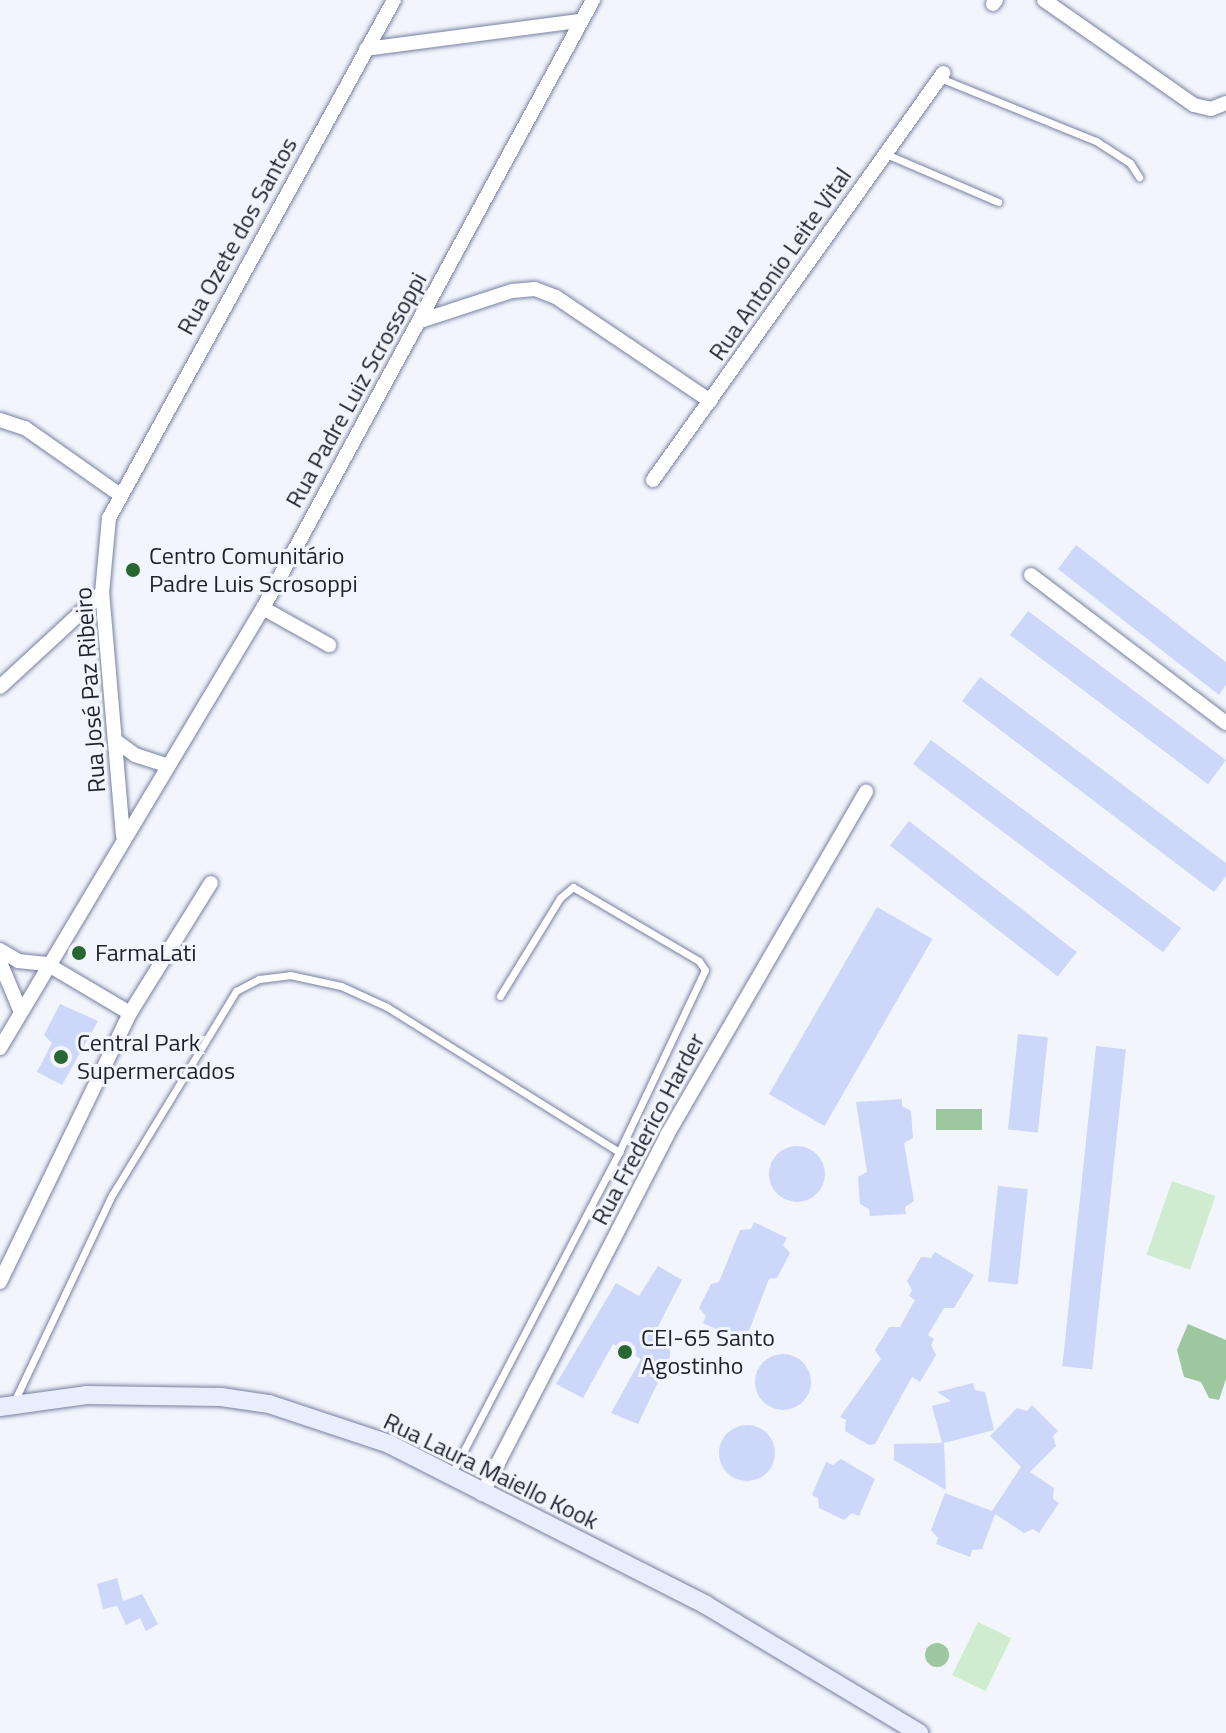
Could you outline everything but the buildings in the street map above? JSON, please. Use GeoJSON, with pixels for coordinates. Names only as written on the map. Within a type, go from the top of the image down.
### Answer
{"type":"FeatureCollection","features":[{"type":"Feature","properties":{"kind":"main road","name":"Rua Laura Maiello Kook"},"geometry":{"type":"LineString","coordinates":[[6,1406],[86,1395],[221,1397],[269,1404],[389,1444],[482,1494],[706,1605],[919,1733]]}},
{"type":"Feature","properties":{"kind":"street","name":"Rua Ozete dos Santos"},"geometry":{"type":"LineString","coordinates":[[119,494],[394,0]]}},
{"type":"Feature","properties":{"kind":"street","name":"Rua Padre Luiz Scrossoppi"},"geometry":{"type":"LineString","coordinates":[[0,1048],[123,836],[263,608],[593,0]]}},
{"type":"Feature","properties":{"kind":"street"},"geometry":{"type":"LineString","coordinates":[[1044,0],[1194,105],[1211,109],[1226,103]]}},
{"type":"Feature","properties":{"kind":"street"},"geometry":{"type":"LineString","coordinates":[[366,49],[580,21]]}},
{"type":"Feature","properties":{"kind":"street","name":"Rua Antonio Leite Vital"},"geometry":{"type":"LineString","coordinates":[[653,480],[941,76]]}},
{"type":"Feature","properties":{"kind":"street"},"geometry":{"type":"LineString","coordinates":[[420,321],[512,291],[535,289],[556,297],[710,401]]}},
{"type":"Feature","properties":{"kind":"street"},"geometry":{"type":"LineString","coordinates":[[0,420],[25,428],[119,494]]}},
{"type":"Feature","properties":{"kind":"street","name":"Rua José Paz Ribeiro"},"geometry":{"type":"LineString","coordinates":[[119,494],[109,518],[102,593],[123,836]]}},
{"type":"Feature","properties":{"kind":"street"},"geometry":{"type":"LineString","coordinates":[[1031,575],[1226,723]]}},
{"type":"Feature","properties":{"kind":"street"},"geometry":{"type":"LineString","coordinates":[[0,687],[102,593]]}},
{"type":"Feature","properties":{"kind":"street"},"geometry":{"type":"LineString","coordinates":[[263,608],[329,645]]}},
{"type":"Feature","properties":{"kind":"street"},"geometry":{"type":"LineString","coordinates":[[116,741],[135,755],[166,765]]}},
{"type":"Feature","properties":{"kind":"street","name":"Rua Frederico Harder"},"geometry":{"type":"LineString","coordinates":[[482,1494],[667,1135],[866,792]]}},
{"type":"Feature","properties":{"kind":"street"},"geometry":{"type":"LineString","coordinates":[[0,1282],[130,1013],[211,883]]}},
{"type":"Feature","properties":{"kind":"street"},"geometry":{"type":"LineString","coordinates":[[0,950],[18,961],[47,964],[130,1013]]}},
{"type":"Feature","properties":{"kind":"street"},"geometry":{"type":"LineString","coordinates":[[0,962],[20,1010]]}},
{"type":"Feature","properties":{"kind":"lane"},"geometry":{"type":"LineString","coordinates":[[941,76],[1096,141],[1130,163],[1139,177]]}},
{"type":"Feature","properties":{"kind":"lane"},"geometry":{"type":"LineString","coordinates":[[886,154],[998,202]]}},
{"type":"Feature","properties":{"kind":"lane"},"geometry":{"type":"LineString","coordinates":[[450,1477],[619,1152],[704,978],[699,961],[573,887],[560,898],[500,996]]}},
{"type":"Feature","properties":{"kind":"lane"},"geometry":{"type":"LineString","coordinates":[[6,1406],[112,1195],[194,1054],[236,991],[259,979],[290,975],[341,986],[387,1007],[619,1152]]}},
{"type":"Feature","properties":{"kind":"shaded area"},"geometry":{"type":"Polygon","coordinates":[[[936,1109],[982,1109],[982,1130],[936,1130],[936,1109]]]}},
{"type":"Feature","properties":{"kind":"shaded area"},"geometry":{"type":"Polygon","coordinates":[[[1172,1181],[1215,1196],[1190,1270],[1147,1255],[1172,1181]]]}},
{"type":"Feature","properties":{"kind":"shaded area"},"geometry":{"type":"Polygon","coordinates":[[[1188,1324],[1226,1340],[1226,1379],[1219,1400],[1209,1398],[1201,1382],[1184,1377],[1177,1350],[1188,1324]]]}},
{"type":"Feature","properties":{"kind":"shaded area"},"geometry":{"type":"Polygon","coordinates":[[[978,1622],[1011,1638],[985,1691],[952,1675],[978,1622]]]}},
{"type":"Feature","properties":{"kind":"shaded area"},"geometry":{"type":"Polygon","coordinates":[[[937,1643],[948,1650],[949,1655],[942,1666],[937,1667],[926,1660],[925,1655],[932,1644],[937,1643]]]}},
{"type":"Feature","properties":{"kind":"place","name":"Centro Comunitário Padre Luis Scrosoppi"},"geometry":{"type":"Point","coordinates":[133,570]}},
{"type":"Feature","properties":{"kind":"place","name":"FarmaLati"},"geometry":{"type":"Point","coordinates":[79,953]}},
{"type":"Feature","properties":{"kind":"place","name":"Central Park Supermercados"},"geometry":{"type":"Point","coordinates":[61,1057]}},
{"type":"Feature","properties":{"kind":"place","name":"CEI-65 Santo Agostinho"},"geometry":{"type":"Point","coordinates":[625,1352]}}]}
